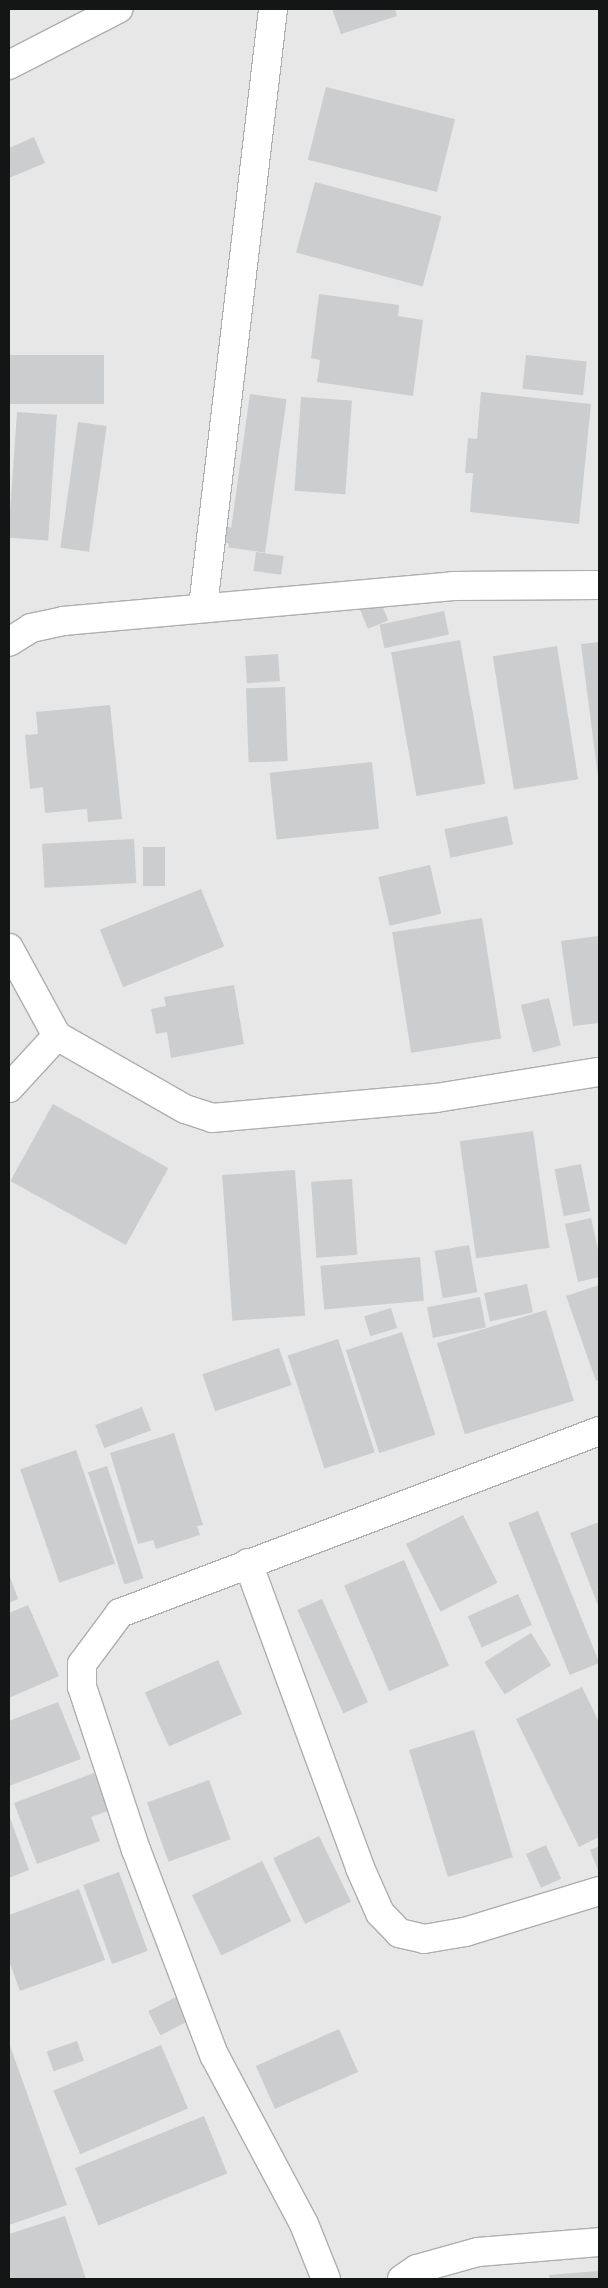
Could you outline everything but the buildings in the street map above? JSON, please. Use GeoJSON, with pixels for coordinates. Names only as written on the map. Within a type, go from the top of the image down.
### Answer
{"type":"FeatureCollection","features":[{"type":"Feature","properties":{"kind":"street"},"geometry":{"type":"LineString","coordinates":[[9,65],[118,9]]}},
{"type":"Feature","properties":{"kind":"street"},"geometry":{"type":"LineString","coordinates":[[203,607],[273,9]]}},
{"type":"Feature","properties":{"kind":"street"},"geometry":{"type":"LineString","coordinates":[[9,642],[31,628],[63,621],[203,607],[453,586],[599,585]]}},
{"type":"Feature","properties":{"kind":"street"},"geometry":{"type":"LineString","coordinates":[[9,948],[57,1036],[185,1109],[212,1118],[436,1098],[599,1072]]}},
{"type":"Feature","properties":{"kind":"street"},"geometry":{"type":"LineString","coordinates":[[9,1088],[57,1036]]}},
{"type":"Feature","properties":{"kind":"street"},"geometry":{"type":"LineString","coordinates":[[326,2279],[304,2224],[214,2055],[136,1850],[82,1687],[82,1664],[120,1614],[248,1563],[482,1479],[599,1431]]}},
{"type":"Feature","properties":{"kind":"street"},"geometry":{"type":"LineString","coordinates":[[248,1563],[360,1868],[380,1913],[399,1933],[424,1939],[465,1932],[599,1891]]}},
{"type":"Feature","properties":{"kind":"street"},"geometry":{"type":"LineString","coordinates":[[402,2279],[417,2269],[478,2252],[599,2242]]}}]}
